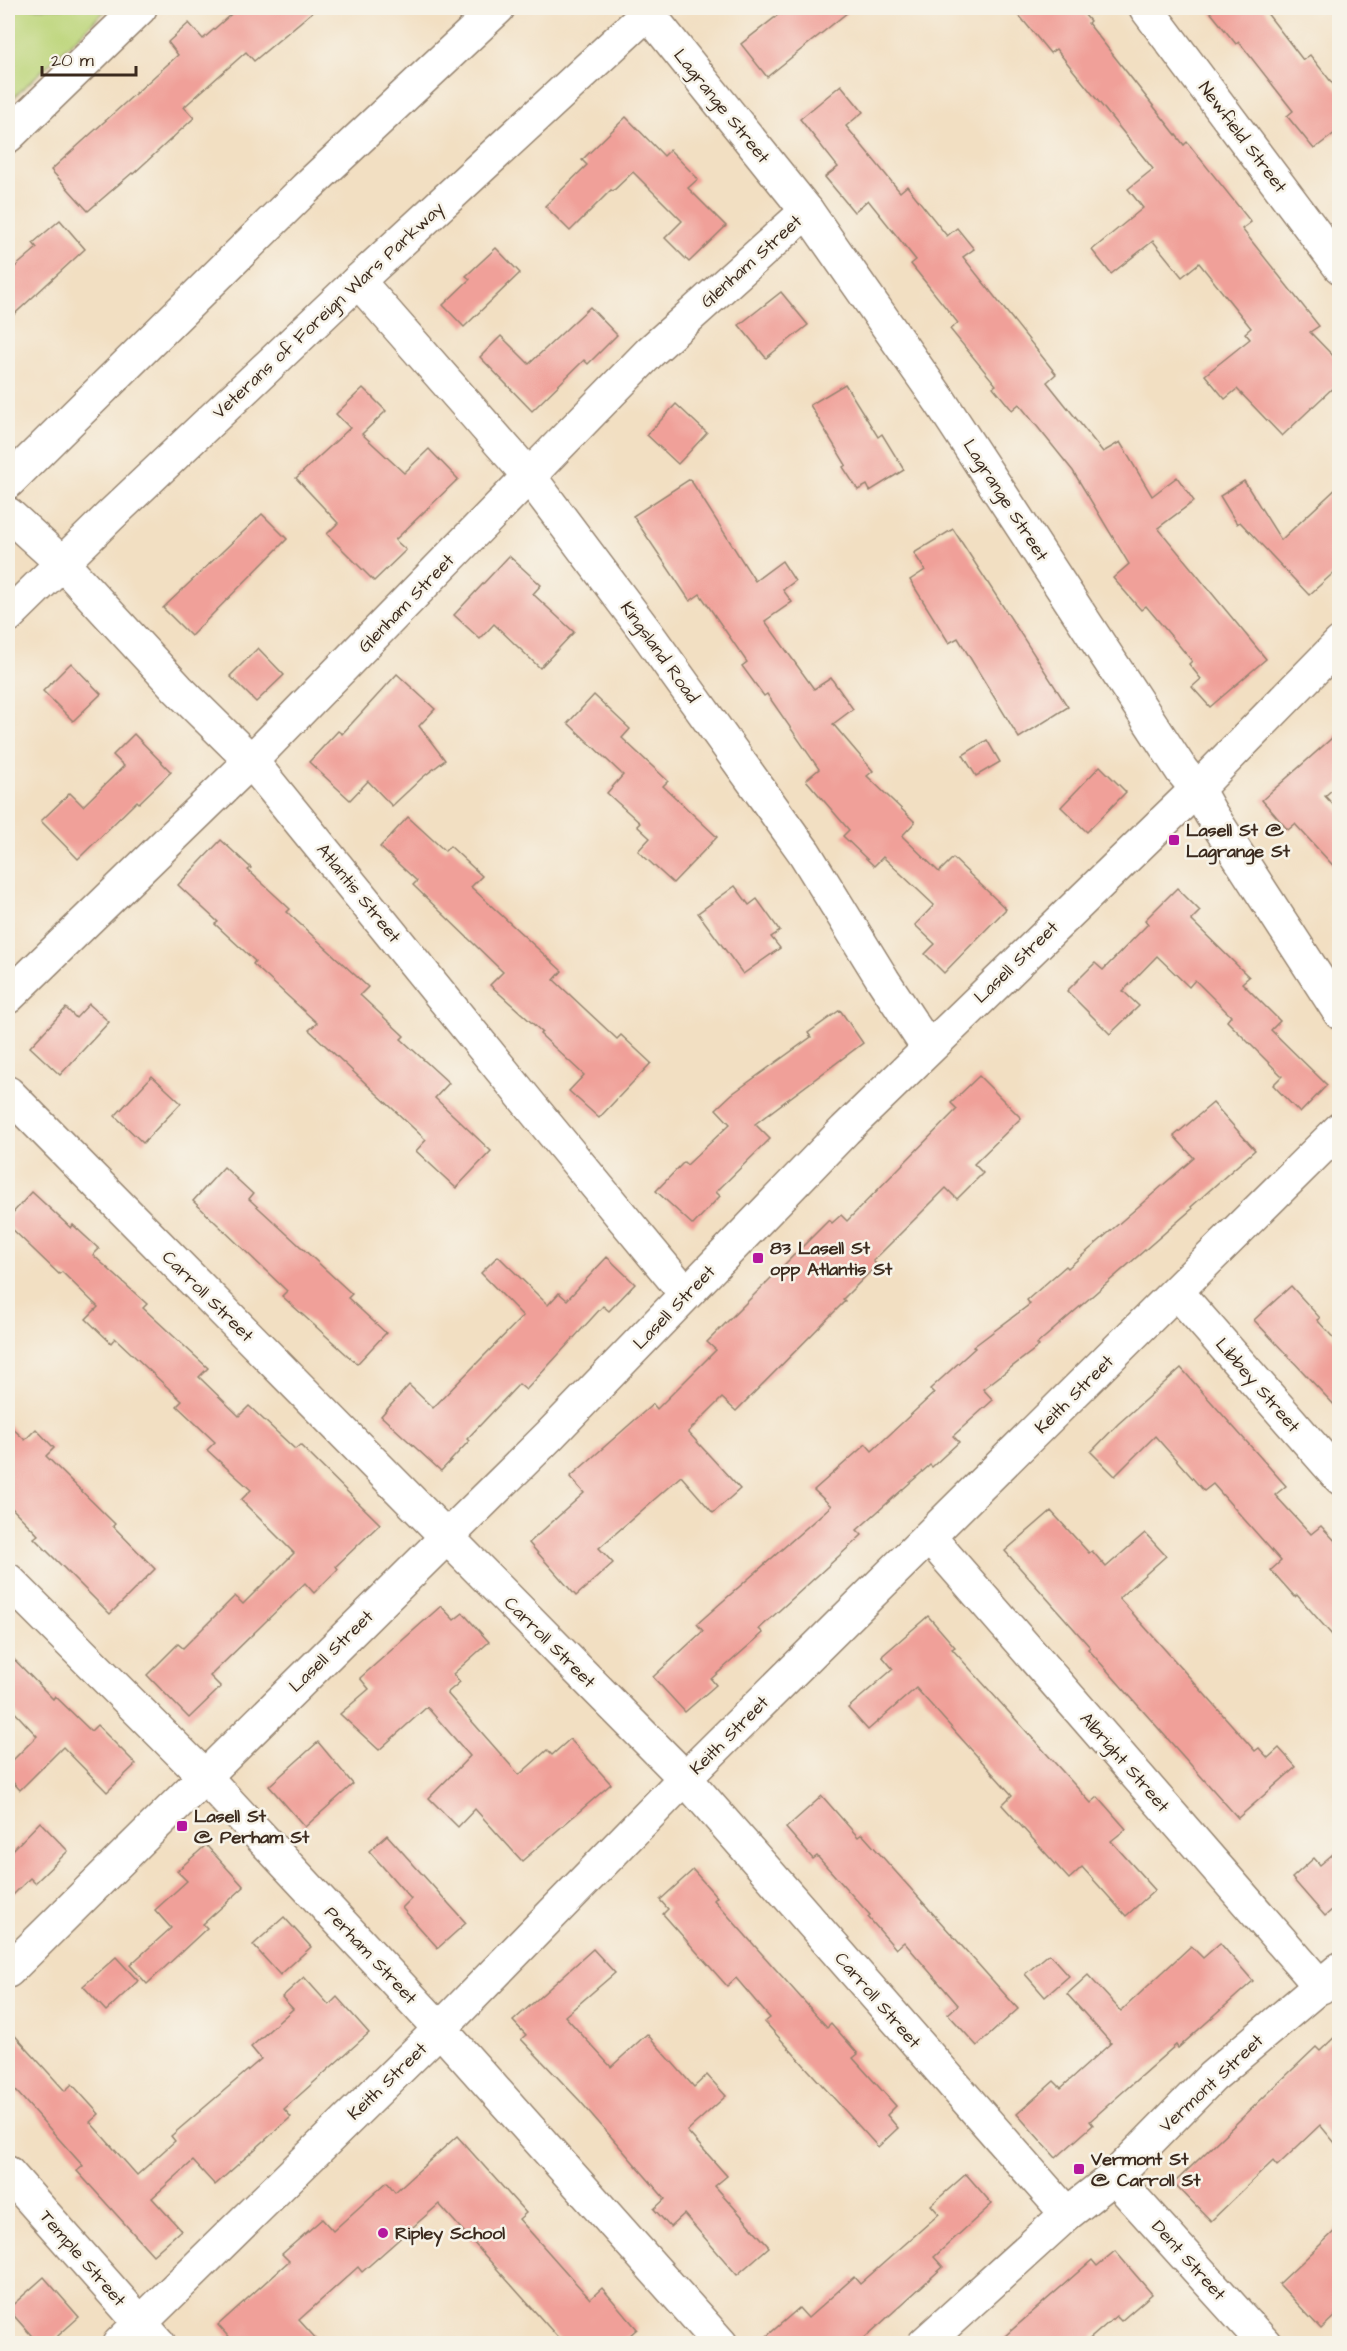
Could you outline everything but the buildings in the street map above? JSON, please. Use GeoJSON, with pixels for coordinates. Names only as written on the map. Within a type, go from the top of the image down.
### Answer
{"type":"FeatureCollection","features":[{"type":"Feature","properties":{"kind":"main road"},"geometry":{"type":"LineString","coordinates":[[8,136],[140,8]]}},
{"type":"Feature","properties":{"kind":"main road"},"geometry":{"type":"LineString","coordinates":[[8,482],[299,195],[498,8]]}},
{"type":"Feature","properties":{"kind":"main road","name":"Newfield Street"},"geometry":{"type":"LineString","coordinates":[[1146,8],[1340,267]]}},
{"type":"Feature","properties":{"kind":"main road","name":"Lagrange Street"},"geometry":{"type":"LineString","coordinates":[[648,9],[807,211],[940,401],[1182,771],[1197,789],[1217,824],[1340,1013]]}},
{"type":"Feature","properties":{"kind":"main road","name":"Veterans of Foreign Wars Parkway"},"geometry":{"type":"LineString","coordinates":[[8,616],[61,562],[648,9]]}},
{"type":"Feature","properties":{"kind":"main road","name":"Glenham Street"},"geometry":{"type":"LineString","coordinates":[[8,996],[251,761],[650,352],[807,211]]}},
{"type":"Feature","properties":{"kind":"main road","name":"Kingsland Road"},"geometry":{"type":"LineString","coordinates":[[358,281],[530,476],[646,632],[804,852],[928,1048]]}},
{"type":"Feature","properties":{"kind":"main road","name":"Atlantis Street"},"geometry":{"type":"LineString","coordinates":[[8,514],[61,562],[178,689],[251,761],[686,1294]]}},
{"type":"Feature","properties":{"kind":"main road","name":"Lasell Street"},"geometry":{"type":"LineString","coordinates":[[8,1971],[203,1775],[550,1435],[928,1048],[1197,789],[1340,643]]}},
{"type":"Feature","properties":{"kind":"main road","name":"Carroll Street"},"geometry":{"type":"LineString","coordinates":[[8,1093],[685,1778],[1067,2214]]}},
{"type":"Feature","properties":{"kind":"main road","name":"Keith Street"},"geometry":{"type":"LineString","coordinates":[[139,2336],[685,1778],[930,1538],[1340,1129]]}},
{"type":"Feature","properties":{"kind":"main road","name":"Libbey Street"},"geometry":{"type":"LineString","coordinates":[[1177,1292],[1340,1478]]}},
{"type":"Feature","properties":{"kind":"main road","name":"Albright Street"},"geometry":{"type":"LineString","coordinates":[[930,1538],[1330,1978]]}},
{"type":"Feature","properties":{"kind":"main road","name":"Perham Street"},"geometry":{"type":"LineString","coordinates":[[8,1580],[203,1775],[440,2029],[721,2343]]}},
{"type":"Feature","properties":{"kind":"main road","name":"Vermont Street"},"geometry":{"type":"LineString","coordinates":[[924,2343],[1067,2214],[1114,2177],[1212,2077],[1330,1978]]}},
{"type":"Feature","properties":{"kind":"main road","name":"Temple Street"},"geometry":{"type":"LineString","coordinates":[[8,2172],[139,2336]]}},
{"type":"Feature","properties":{"kind":"main road","name":"Dent Street"},"geometry":{"type":"LineString","coordinates":[[1114,2177],[1265,2343]]}},
{"type":"Feature","properties":{"kind":"green space"},"geometry":{"type":"Polygon","coordinates":[[[8,8],[108,8],[8,103],[8,8]]]}},
{"type":"Feature","properties":{"kind":"place","name":"Lasell St @ Lagrange St"},"geometry":{"type":"Point","coordinates":[1174,840]}},
{"type":"Feature","properties":{"kind":"place","name":"83 Lasell St opp Atlantis St"},"geometry":{"type":"Point","coordinates":[758,1258]}},
{"type":"Feature","properties":{"kind":"place","name":"Lasell St @ Perham St"},"geometry":{"type":"Point","coordinates":[182,1826]}},
{"type":"Feature","properties":{"kind":"place","name":"Vermont St @ Carroll St"},"geometry":{"type":"Point","coordinates":[1079,2169]}},
{"type":"Feature","properties":{"kind":"place","name":"Ripley School"},"geometry":{"type":"Point","coordinates":[383,2233]}}]}
